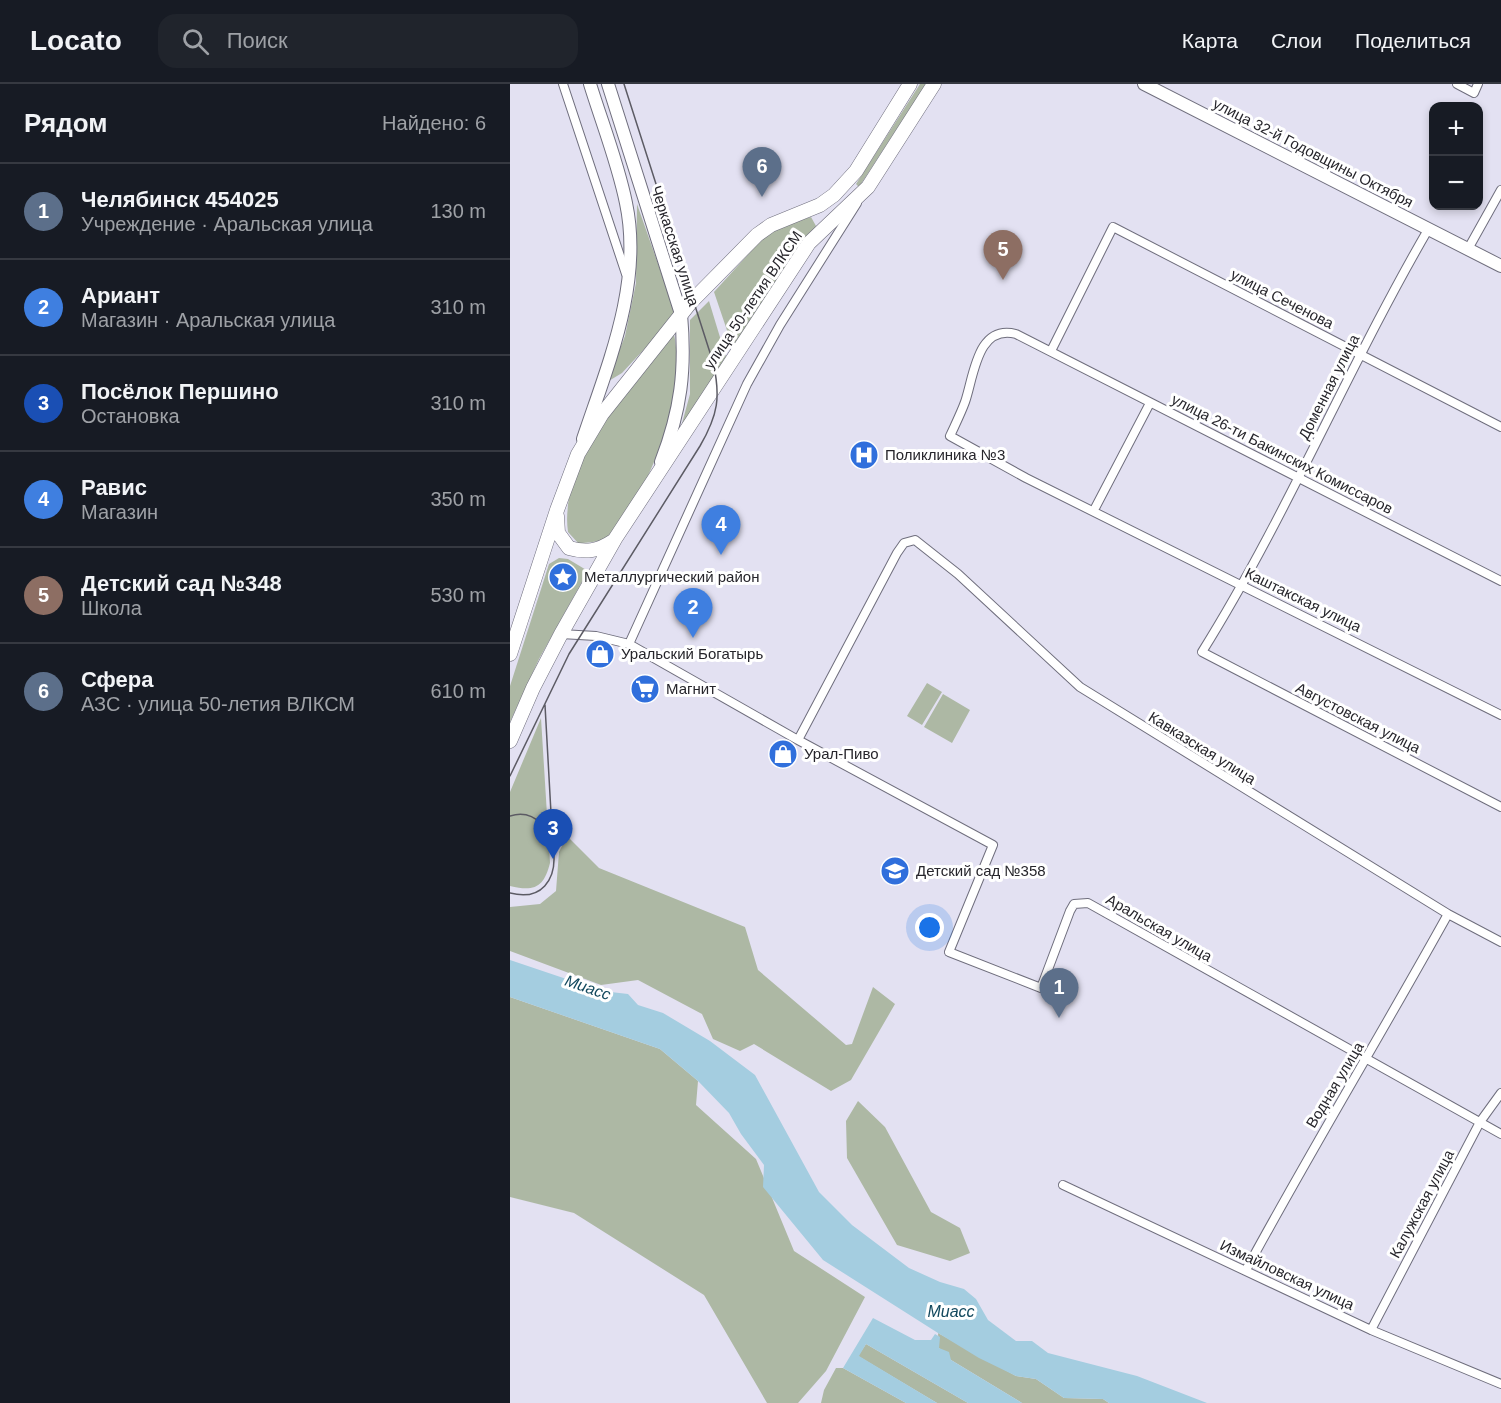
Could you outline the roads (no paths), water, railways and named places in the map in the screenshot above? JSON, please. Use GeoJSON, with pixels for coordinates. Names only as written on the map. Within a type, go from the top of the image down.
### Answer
{"type":"FeatureCollection","features":[{"type":"Feature","properties":{"kind":"main road"},"geometry":{"type":"LineString","coordinates":[[510,654],[556,510],[578,454],[614,345],[628,280],[631,246],[626,202],[590,84]]}},
{"type":"Feature","properties":{"kind":"main road","name":"Черкасская улица"},"geometry":{"type":"LineString","coordinates":[[510,741],[561,634],[615,540],[652,486],[668,445],[682,388],[685,354],[681,314],[608,84]]}},
{"type":"Feature","properties":{"kind":"main road","name":"улица 50-летия ВЛКСМ"},"geometry":{"type":"LineString","coordinates":[[578,454],[602,414],[681,314],[757,235],[779,221],[820,205],[834,195],[855,171],[910,84]]}},
{"type":"Feature","properties":{"kind":"main road","name":"улица 50-летия ВЛКСМ"},"geometry":{"type":"LineString","coordinates":[[652,486],[810,243],[868,187],[934,84]]}},
{"type":"Feature","properties":{"kind":"main road","name":"улица 32-й Годовщины Октября"},"geometry":{"type":"LineString","coordinates":[[1144,84],[1501,266]]}},
{"type":"Feature","properties":{"kind":"main road"},"geometry":{"type":"LineString","coordinates":[[556,510],[558,533],[569,548],[590,551],[603,548],[615,540]]}},
{"type":"Feature","properties":{"kind":"street"},"geometry":{"type":"LineString","coordinates":[[563,84],[628,280]]}},
{"type":"Feature","properties":{"kind":"street"},"geometry":{"type":"LineString","coordinates":[[1457,84],[1476,88]]}},
{"type":"Feature","properties":{"kind":"street"},"geometry":{"type":"LineString","coordinates":[[629,644],[747,384],[780,324],[868,187]]}},
{"type":"Feature","properties":{"kind":"street"},"geometry":{"type":"LineString","coordinates":[[1468,249],[1501,189]]}},
{"type":"Feature","properties":{"kind":"street","name":"улица Сеченова"},"geometry":{"type":"LineString","coordinates":[[1051,351],[1113,227],[1501,427]]}},
{"type":"Feature","properties":{"kind":"street","name":"Доменная улица"},"geometry":{"type":"LineString","coordinates":[[1202,652],[1243,586],[1360,354],[1429,228]]}},
{"type":"Feature","properties":{"kind":"street","name":"улица 26-ти Бакинских Комиссаров"},"geometry":{"type":"LineString","coordinates":[[951,436],[966,401],[971,374],[980,353],[994,335],[1004,331],[1017,334],[1501,581]]}},
{"type":"Feature","properties":{"kind":"street"},"geometry":{"type":"LineString","coordinates":[[1094,510],[1150,403]]}},
{"type":"Feature","properties":{"kind":"street","name":"Каштакская улица"},"geometry":{"type":"LineString","coordinates":[[951,436],[1026,478],[1501,715]]}},
{"type":"Feature","properties":{"kind":"street","name":"Кавказская улица"},"geometry":{"type":"LineString","coordinates":[[798,740],[897,553],[904,543],[915,540],[958,574],[1080,687],[1448,914],[1501,942]]}},
{"type":"Feature","properties":{"kind":"street","name":"Аральская улица"},"geometry":{"type":"LineString","coordinates":[[561,634],[596,636],[629,644],[798,740],[993,845],[949,952],[1041,988],[1070,911],[1074,904],[1088,903],[1501,1134]]}},
{"type":"Feature","properties":{"kind":"street","name":"Августовская улица"},"geometry":{"type":"LineString","coordinates":[[1202,652],[1501,807]]}},
{"type":"Feature","properties":{"kind":"street","name":"Водная улица"},"geometry":{"type":"LineString","coordinates":[[1246,1270],[1306,1160],[1368,1058],[1448,914]]}},
{"type":"Feature","properties":{"kind":"street","name":"Калужская улица"},"geometry":{"type":"LineString","coordinates":[[1371,1330],[1480,1122],[1501,1092]]}},
{"type":"Feature","properties":{"kind":"street","name":"Измайловская улица"},"geometry":{"type":"LineString","coordinates":[[1063,1185],[1371,1330],[1501,1384]]}},
{"type":"Feature","properties":{"kind":"water","name":"Миасс"},"geometry":{"type":"Polygon","coordinates":[[[510,960],[602,991],[628,994],[638,1005],[663,1013],[710,1041],[755,1075],[819,1192],[852,1225],[909,1268],[940,1282],[964,1289],[976,1299],[988,1320],[1016,1341],[1032,1341],[1048,1353],[1137,1376],[1207,1403],[1109,1403],[1103,1399],[1064,1398],[1036,1379],[1016,1376],[979,1358],[823,1260],[763,1187],[764,1165],[729,1113],[698,1081],[660,1049],[510,997],[510,960]]]}},
{"type":"Feature","properties":{"kind":"water"},"geometry":{"type":"Polygon","coordinates":[[[873,1318],[915,1340],[931,1340],[935,1334],[940,1337],[939,1348],[949,1352],[951,1360],[1022,1403],[968,1403],[866,1344],[859,1356],[937,1403],[906,1403],[843,1368],[873,1318]]]}},
{"type":"Feature","properties":{"kind":"tram line"},"geometry":{"type":"LineString","coordinates":[[510,776],[569,654],[700,446],[711,425],[716,406],[717,386],[713,362],[624,84]]}},
{"type":"Feature","properties":{"kind":"tram line"},"geometry":{"type":"LineString","coordinates":[[545,705],[553,849]]}},
{"type":"Feature","properties":{"kind":"tram line"},"geometry":{"type":"LineString","coordinates":[[510,816],[528,815],[541,824],[550,838],[554,855],[552,872],[545,886],[531,894],[510,893]]}},
{"type":"Feature","properties":{"kind":"place","name":"Сфера"},"geometry":{"type":"Point","coordinates":[762,197]}},
{"type":"Feature","properties":{"kind":"place","name":"Детский сад №348"},"geometry":{"type":"Point","coordinates":[1003,280]}},
{"type":"Feature","properties":{"kind":"place","name":"Поликлиника №3"},"geometry":{"type":"Point","coordinates":[864,455]}},
{"type":"Feature","properties":{"kind":"place","name":"Равис"},"geometry":{"type":"Point","coordinates":[721,555]}},
{"type":"Feature","properties":{"kind":"place","name":"Металлургический район"},"geometry":{"type":"Point","coordinates":[563,577]}},
{"type":"Feature","properties":{"kind":"place","name":"Ариант"},"geometry":{"type":"Point","coordinates":[693,638]}},
{"type":"Feature","properties":{"kind":"place","name":"Уральский Богатырь"},"geometry":{"type":"Point","coordinates":[600,654]}},
{"type":"Feature","properties":{"kind":"place","name":"Магнит"},"geometry":{"type":"Point","coordinates":[645,689]}},
{"type":"Feature","properties":{"kind":"place","name":"Урал-Пиво"},"geometry":{"type":"Point","coordinates":[783,754]}},
{"type":"Feature","properties":{"kind":"place","name":"Посёлок Першино"},"geometry":{"type":"Point","coordinates":[553,859]}},
{"type":"Feature","properties":{"kind":"place","name":"Детский сад №358"},"geometry":{"type":"Point","coordinates":[895,871]}},
{"type":"Feature","properties":{"kind":"place","name":"Челябинск 454025"},"geometry":{"type":"Point","coordinates":[1059,1018]}}]}
